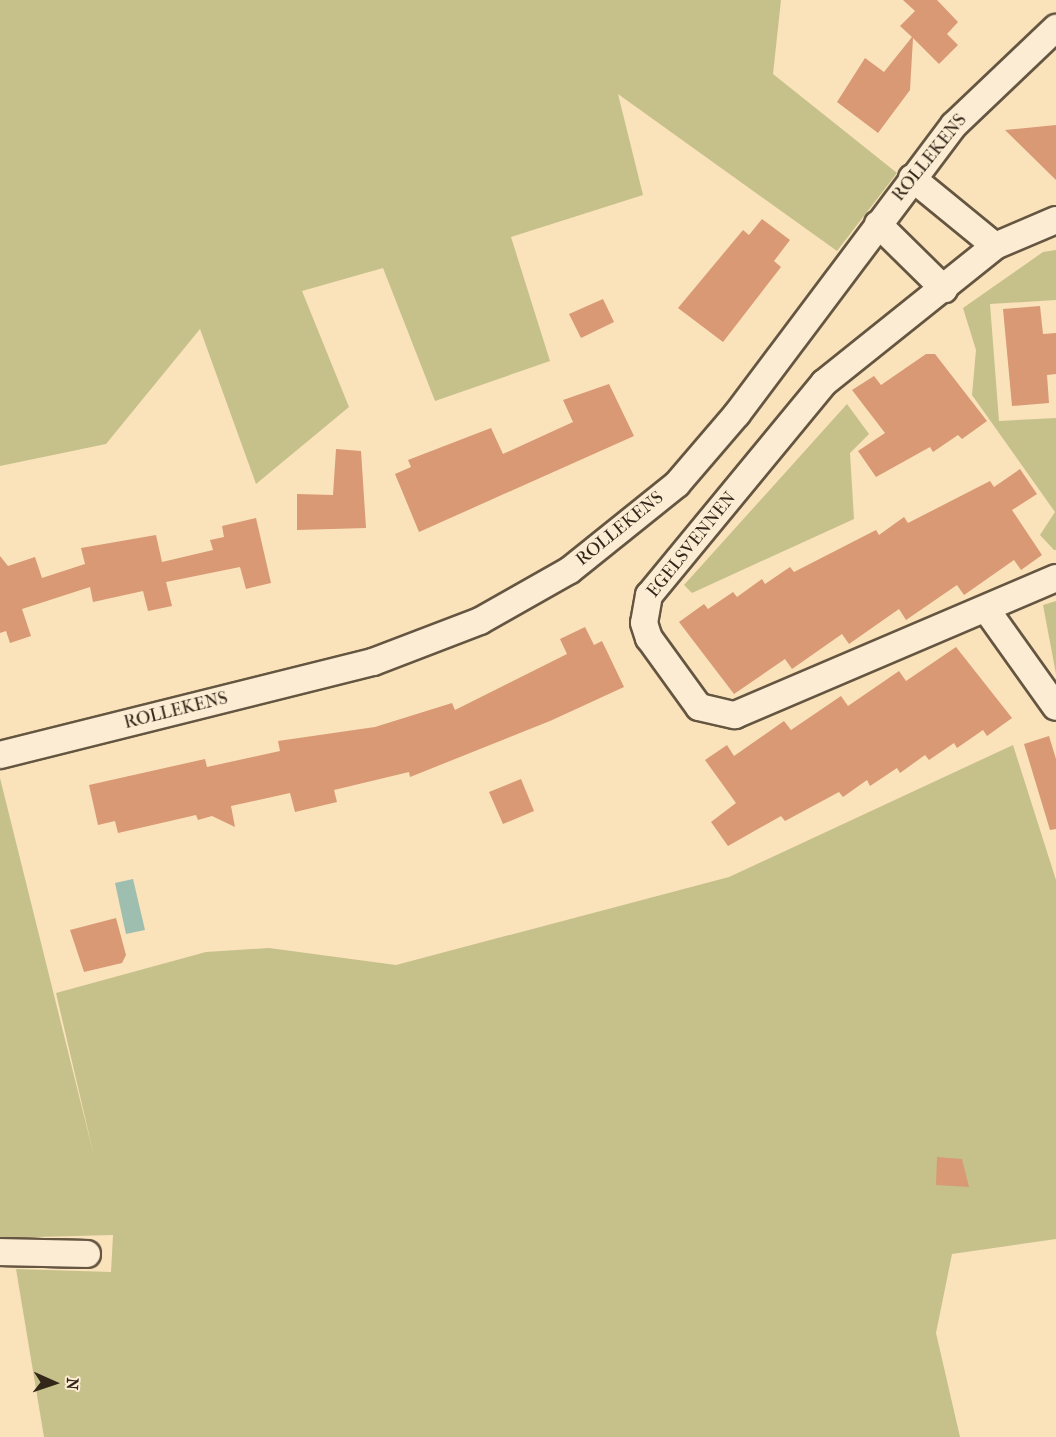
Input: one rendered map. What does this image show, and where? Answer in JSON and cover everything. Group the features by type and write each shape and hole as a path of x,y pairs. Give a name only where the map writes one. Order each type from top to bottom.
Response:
{"street":[{"name":"ROLLEKENS","path":"0,755 383,659 480,621 570,570 677,483 737,414 954,125 1056,28"},
{"path":"912,178 995,246"},
{"name":"EGELSVENNEN","path":"1056,220 995,246 824,383 649,595 644,623 649,638 699,706 722,716 735,715 1056,578"},
{"path":"878,224 944,289"},
{"path":"986,609 1056,707"},
{"path":"0,1252 87,1254"}],"shaded area":[{"path":"0,0 781,0 773,74 897,173 837,251 618,94 643,195 511,237 550,361 435,401 383,268 302,291 349,407 256,484 200,329 106,444 0,466"},
{"path":"1056,250 1056,300 990,304 999,421 1056,418 1056,550 1054,550 1040,535 1055,512 972,395 976,350 963,308 1043,252"},
{"path":"847,404 869,434 850,453 854,519 692,593 684,585"},
{"path":"1056,601 1056,674 1043,605"},
{"path":"1013,745 1056,880 1056,1239 952,1254 936,1333 960,1437 44,1437 16,1269 111,1272 113,1235 0,1238 0,778 94,1156 56,993 206,952 269,948 396,965 729,877"},
{"path":"133,879 145,930 126,934 115,883"}],"building":[{"path":"903,0 937,0 958,22 947,34 958,45 939,64 913,38 910,90 878,133 837,102 865,58 884,72 912,37 900,26 915,11"},
{"path":"1056,125 1056,180 1005,130"},
{"path":"762,219 790,240 774,261 781,267 723,342 678,308 743,230 749,235"},
{"path":"603,299 614,322 581,338 569,314"},
{"path":"1040,306 1043,334 1056,333 1056,374 1047,375 1049,403 1012,406 1003,309"},
{"path":"926,354 935,354 987,421 962,439 958,435 933,452 930,447 876,477 858,451 885,433 852,390 874,376 881,385"},
{"path":"609,384 634,436 419,532 395,474 411,467 408,460 491,428 503,454 573,422 563,400"},
{"path":"336,449 361,451 366,528 297,530 297,494 333,495"},
{"path":"1020,469 1037,494 1012,510 1042,555 1021,570 1014,560 964,595 957,585 906,620 899,609 849,644 842,634 792,669 785,659 734,694 679,622 704,604 708,609 733,592 737,597 762,579 765,584 790,567 794,572 876,530 879,535 904,517 908,523 990,481 994,487"},
{"path":"256,518 271,583 246,589 240,567 166,582 172,606 148,611 143,591 93,602 90,587 22,609 31,636 10,643 6,631 0,633 0,556 8,566 35,557 42,578 85,564 81,548 156,535 162,562 213,550 210,540 224,537 222,526"},
{"path":"585,627 594,645 602,641 624,687 550,721 410,777 409,772 334,790 337,802 295,812 290,793 231,806 235,827 212,816 198,820 196,815 118,833 115,821 98,825 89,785 205,759 207,767 280,751 278,741 375,727 452,703 455,710 567,654 560,639"},
{"path":"956,647 1012,718 987,736 983,730 957,748 954,743 929,760 925,755 900,773 897,768 870,786 867,780 843,797 839,792 785,821 781,816 728,846 711,822 736,803 705,760 727,745 734,756 784,721 791,730 841,696 848,706 899,671 906,681"},
{"path":"1049,736 1056,759 1056,829 1050,830 1024,744"},
{"path":"521,779 534,811 503,824 489,792"},
{"path":"116,918 126,955 122,963 84,972 70,930"},
{"path":"937,1157 962,1159 969,1187 936,1185"}]}
